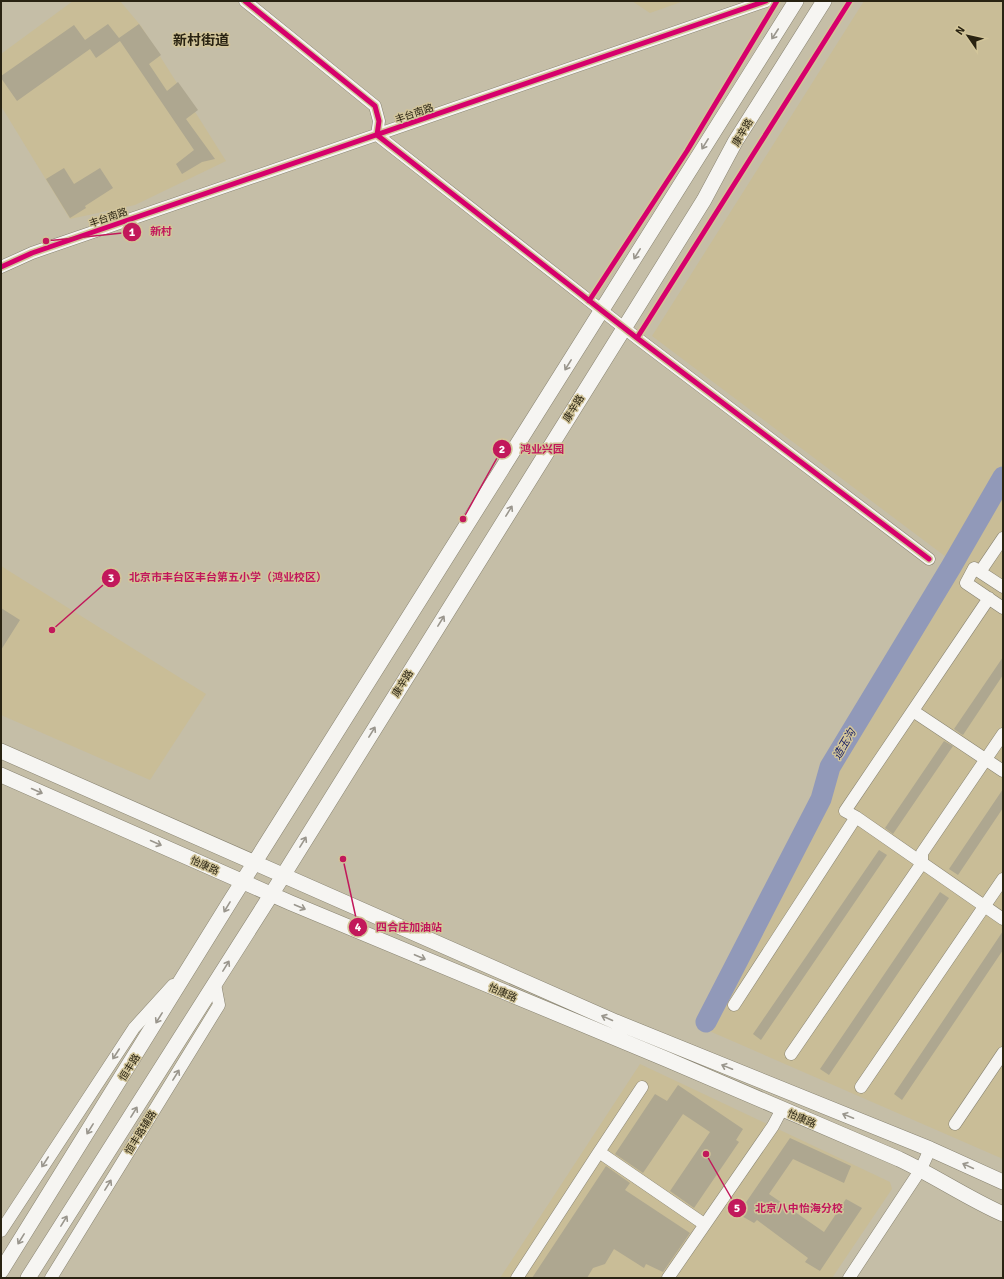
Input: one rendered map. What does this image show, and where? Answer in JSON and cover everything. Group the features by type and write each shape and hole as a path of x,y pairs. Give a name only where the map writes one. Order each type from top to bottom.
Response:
{"main road":[{"path":"255,863 796,1"},
{"name":"康辛路","path":"283,875 704,200 735,142 824,1"},
{"name":"怡康路","path":"1,752 616,1022 930,1149 1003,1182"},
{"name":"怡康路","path":"1,775 271,895 782,1109 921,1169 982,1204 1003,1214"},
{"name":"恒丰路","path":"1,1272 255,863"},
{"path":"28,1278 283,875"}],"street":[{"path":"246,1 375,106 378,121 377,135 624,327 929,559"},
{"name":"丰台南路","path":"1,267 39,250 766,1"},
{"path":"980,572 1003,538"},
{"path":"1003,587 974,568 966,583 1003,608"},
{"path":"989,598 846,811 1003,919"},
{"path":"913,711 1003,772"},
{"path":"791,1054 922,863 922,853 1003,734"},
{"path":"734,1005 856,817"},
{"path":"861,1087 1003,879"},
{"path":"1,1231 134,1028 196,960"},
{"name":"恒丰路辅路","path":"51,1278 219,1005 215,984"},
{"path":"955,1124 1003,1053"},
{"path":"517,1278 642,1087"},
{"path":"668,1278 773,1126 782,1109"},
{"path":"850,1278 921,1169 930,1149"},
{"path":"599,1152 704,1224"}],"shaded area":[{"path":"73,1 120,1 141,26 226,161 135,205 70,219 1,106 1,54"},
{"path":"632,1 684,1 650,13"},
{"path":"864,1 1003,1 1003,467 950,560 652,336"},
{"path":"1003,482 1003,1159 707,1030 829,802 834,773"},
{"path":"1,566 206,694 150,780 1,715"},
{"path":"640,1064 890,1182 892,1189 832,1278 500,1278"}],"building":[{"path":"108,24 119,38 139,24 161,55 149,64 167,91 178,82 198,110 186,119 215,159 202,162 182,174 176,164 194,150 120,41 96,58 90,49 17,101 1,78 1,76 74,25 85,40"},
{"path":"64,168 74,184 100,168 113,188 85,206 86,208 70,218 46,179"},
{"path":"1,608 20,620 1,650"},
{"path":"1003,657 1003,675 963,735 961,734 954,729"},
{"path":"944,741 953,746 893,834 885,828"},
{"path":"1003,789 1003,808 958,875 949,869"},
{"path":"879,850 887,855 761,1040 753,1034"},
{"path":"940,892 949,898 829,1075 820,1069"},
{"path":"1003,931 1003,950 902,1100 894,1094"},
{"path":"678,1085 743,1129 736,1140 739,1142 694,1208 670,1191 710,1132 683,1114 643,1173 615,1154 655,1094 667,1101"},
{"path":"790,1138 851,1166 844,1183 793,1159 769,1194 824,1232 846,1199 862,1208 820,1271 805,1262 808,1258 757,1220 754,1223 738,1214"},
{"path":"606,1166 630,1183 625,1190 690,1233 663,1272 646,1264 644,1268 614,1249 605,1264 593,1268 587,1278 532,1278"}],"waterway":[{"name":"造玉沟","path":"706,1022 821,799 830,767 951,567 1003,477"}],"cycle path":[{"path":"245,1 375,106 379,121 377,135 637,338 929,559"},
{"path":"1,267 32,253 766,1"},
{"path":"589,301 687,151 777,1"},
{"path":"637,338 850,1"}],"place":[{"name":"新村","path":"46,241"},
{"name":"鸿业兴园","path":"463,519"},
{"name":"北京市丰台区丰台第五小学（鸿业校区）","path":"52,630"},
{"name":"四合庄加油站","path":"343,859"},
{"name":"北京八中怡海分校","path":"706,1154"}],"district":[{"name":"新村街道","path":"201,40"}]}
